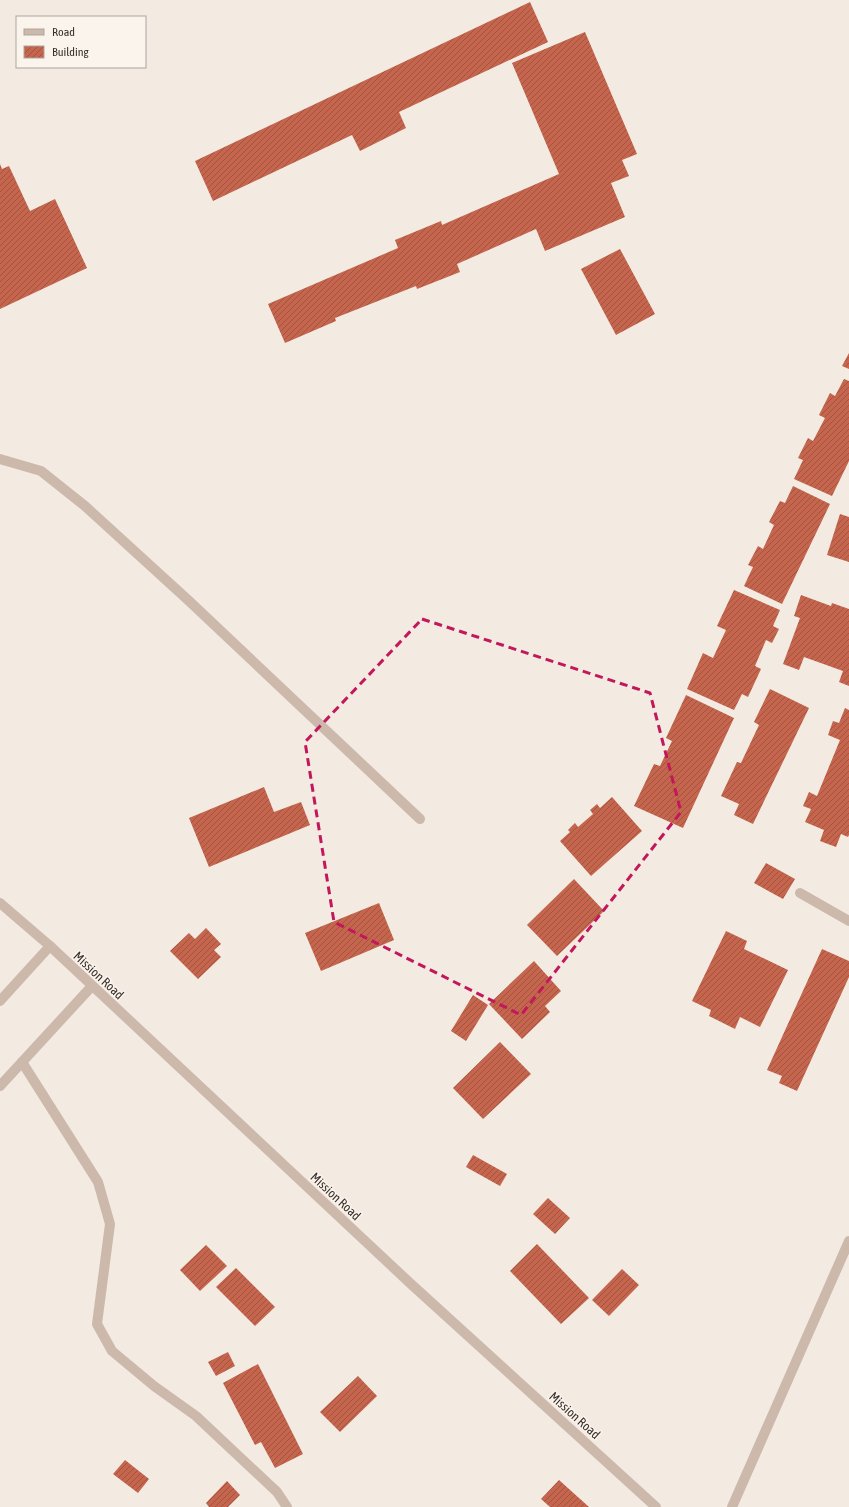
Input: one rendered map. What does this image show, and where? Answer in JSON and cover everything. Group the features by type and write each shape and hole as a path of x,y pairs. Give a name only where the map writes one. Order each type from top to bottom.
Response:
{"street":[{"path":"0,459 41,471 85,506 188,600 420,819"},
{"path":"800,893 849,921"},
{"name":"Mission Road","path":"0,903 50,946 411,1284 656,1507"},
{"path":"0,1001 50,946"},
{"path":"0,1086 92,986"},
{"path":"22,1062 98,1182 110,1224 97,1324 112,1351 154,1386 196,1416 278,1492 287,1507"},
{"path":"732,1507 849,1240"}],"highlighted area":[{"path":"422,619 650,693 681,812 521,1015 334,922 305,742"}],"building":[{"path":"530,2 548,42 399,112 406,128 360,151 352,135 213,201 195,161"},
{"path":"585,32 637,154 622,160 629,176 611,183 625,217 545,251 536,229 457,264 460,272 417,289 416,286 335,318 336,321 285,343 268,304 398,248 395,240 441,221 442,225 559,174 512,63"},
{"path":"0,164 2,169 9,166 30,211 55,199 87,268 0,309"},
{"path":"620,249 655,314 616,335 581,269"},
{"path":"849,353 849,369 842,366"},
{"path":"844,379 849,381 849,461 832,496 794,479 803,460 798,458 808,438 813,441 825,418 819,415 830,393 835,396"},
{"path":"793,486 830,504 782,604 744,586 753,567 748,565 758,546 763,549 774,525 769,522 780,501 785,503"},
{"path":"840,514 849,517 849,562 827,555"},
{"path":"734,590 780,610 773,626 779,629 772,643 766,640 755,666 761,669 748,697 742,694 734,710 687,689 703,653 713,658 726,630 717,626"},
{"path":"801,595 831,606 832,603 849,609 849,686 839,682 843,671 804,657 799,670 783,664 800,618 794,616"},
{"path":"770,689 809,708 753,824 734,815 739,804 721,796 737,762 741,763 759,725 754,722"},
{"path":"686,695 734,718 683,828 634,806 654,764 660,766 672,741 666,738"},
{"path":"845,708 849,710 849,835 848,837 841,834 836,847 820,841 824,830 805,822 811,809 803,806 809,792 817,796 840,740 828,735 833,721 839,723"},
{"path":"264,787 274,812 301,802 310,825 209,867 189,818"},
{"path":"612,797 642,831 591,876 560,841 570,832 568,830 575,823 578,827 593,814 590,810 597,804 600,808"},
{"path":"766,863 795,879 783,899 754,883"},
{"path":"574,879 604,911 557,956 527,925"},
{"path":"379,903 394,940 321,971 305,933"},
{"path":"206,928 221,944 214,950 221,957 198,979 170,951 189,933 195,939"},
{"path":"726,931 747,941 744,949 788,970 760,1027 740,1017 735,1029 709,1016 711,1010 692,1001"},
{"path":"822,949 849,961 849,977 797,1091 779,1083 782,1076 767,1070"},
{"path":"534,961 561,991 545,1006 550,1012 522,1039 489,1004"},
{"path":"473,995 488,1005 466,1041 451,1031"},
{"path":"500,1042 531,1074 483,1119 453,1088"},
{"path":"473,1155 507,1174 500,1186 466,1167"},
{"path":"548,1198 570,1218 555,1234 533,1214"},
{"path":"537,1244 589,1298 561,1324 510,1271"},
{"path":"206,1245 227,1266 200,1291 180,1270"},
{"path":"236,1268 275,1307 255,1326 216,1287"},
{"path":"622,1269 639,1285 609,1316 592,1300"},
{"path":"228,1352 235,1366 216,1376 208,1362"},
{"path":"258,1364 303,1454 275,1468 261,1442 255,1445 223,1383"},
{"path":"358,1376 377,1396 340,1432 320,1412"},
{"path":"125,1460 149,1479 138,1493 113,1474"},
{"path":"559,1480 589,1507 550,1507 541,1499"},
{"path":"227,1481 240,1495 228,1507 209,1507 206,1503"}]}
